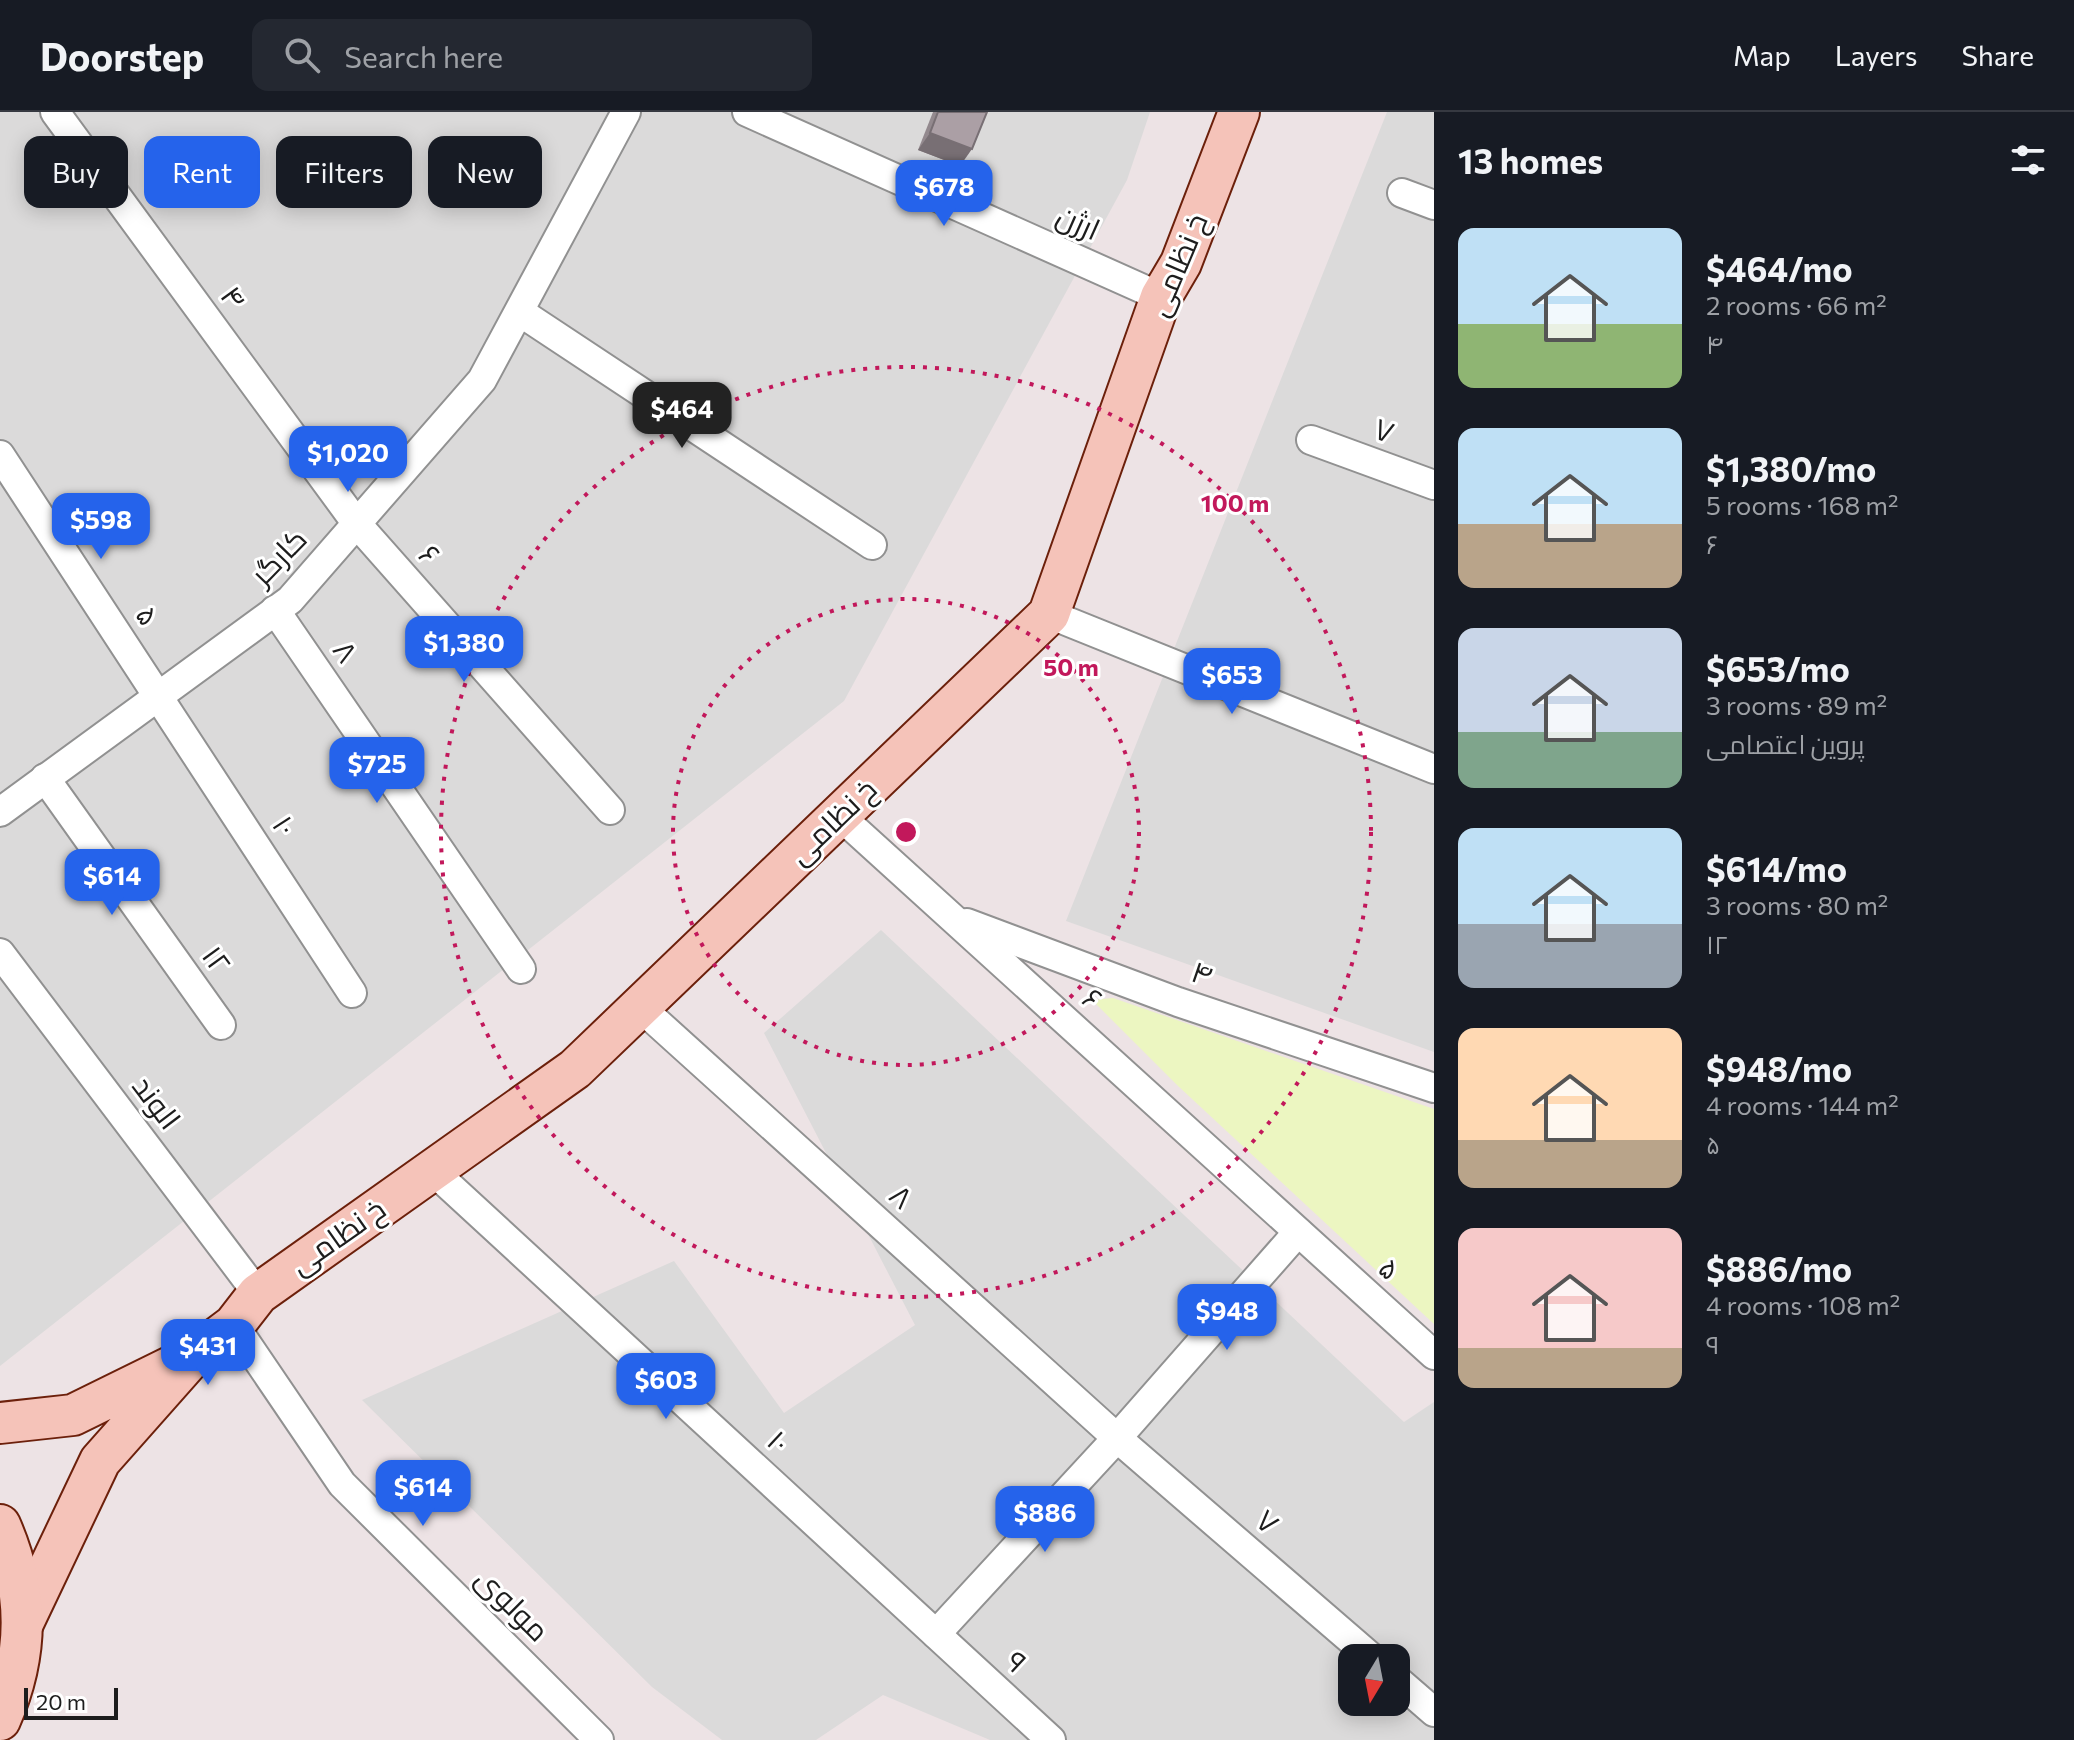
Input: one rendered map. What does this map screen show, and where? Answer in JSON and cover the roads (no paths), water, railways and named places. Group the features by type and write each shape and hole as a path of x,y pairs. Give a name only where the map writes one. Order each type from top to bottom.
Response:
{"street":[{"name":"۴","path":"55,112 357,524"},
{"name":"کارگر","path":"0,812 290,600 482,380 626,112"},
{"name":"ارژن","path":"747,112 1161,297"},
{"name":"خ نظامی","path":"193,1356 234,1325 258,1294 575,1069 1049,614 1161,297 1181,263 1239,112"},
{"path":"1402,193 1434,205"},
{"path":"520,312 872,545"},
{"name":"۷","path":"1311,440 1434,485"},
{"name":"۵","path":"0,455 159,695"},
{"name":"۶","path":"357,524 610,810"},
{"name":"۸","path":"275,610 521,969"},
{"path":"1049,614 1434,769"},
{"name":"۱۰","path":"159,695 352,993"},
{"name":"۱۲","path":"45,778 221,1025"},
{"name":"۶","path":"840,816 1298,1232"},
{"name":"۴","path":"952,917 1178,1002 1434,1088"},
{"name":"الوند","path":"0,953 258,1294"},
{"name":"۸","path":"640,1007 1117,1438"},
{"name":"۱۰","path":"432,1170 936,1634"},
{"path":"936,1634 1117,1438 1298,1232"},
{"name":"۵","path":"1298,1232 1434,1355"},
{"name":"مولوی","path":"234,1325 342,1484 599,1740"},
{"path":"0,1423 73,1415 193,1356"},
{"path":"23,1623 100,1461 193,1356"},
{"name":"۷","path":"1117,1438 1356,1644"},
{"path":"0,1525 16,1569 23,1623 21,1652 6,1707 8,1740"},
{"name":"۹","path":"936,1634 1051,1740"},
{"path":"1410,1691 1434,1712"}]}
